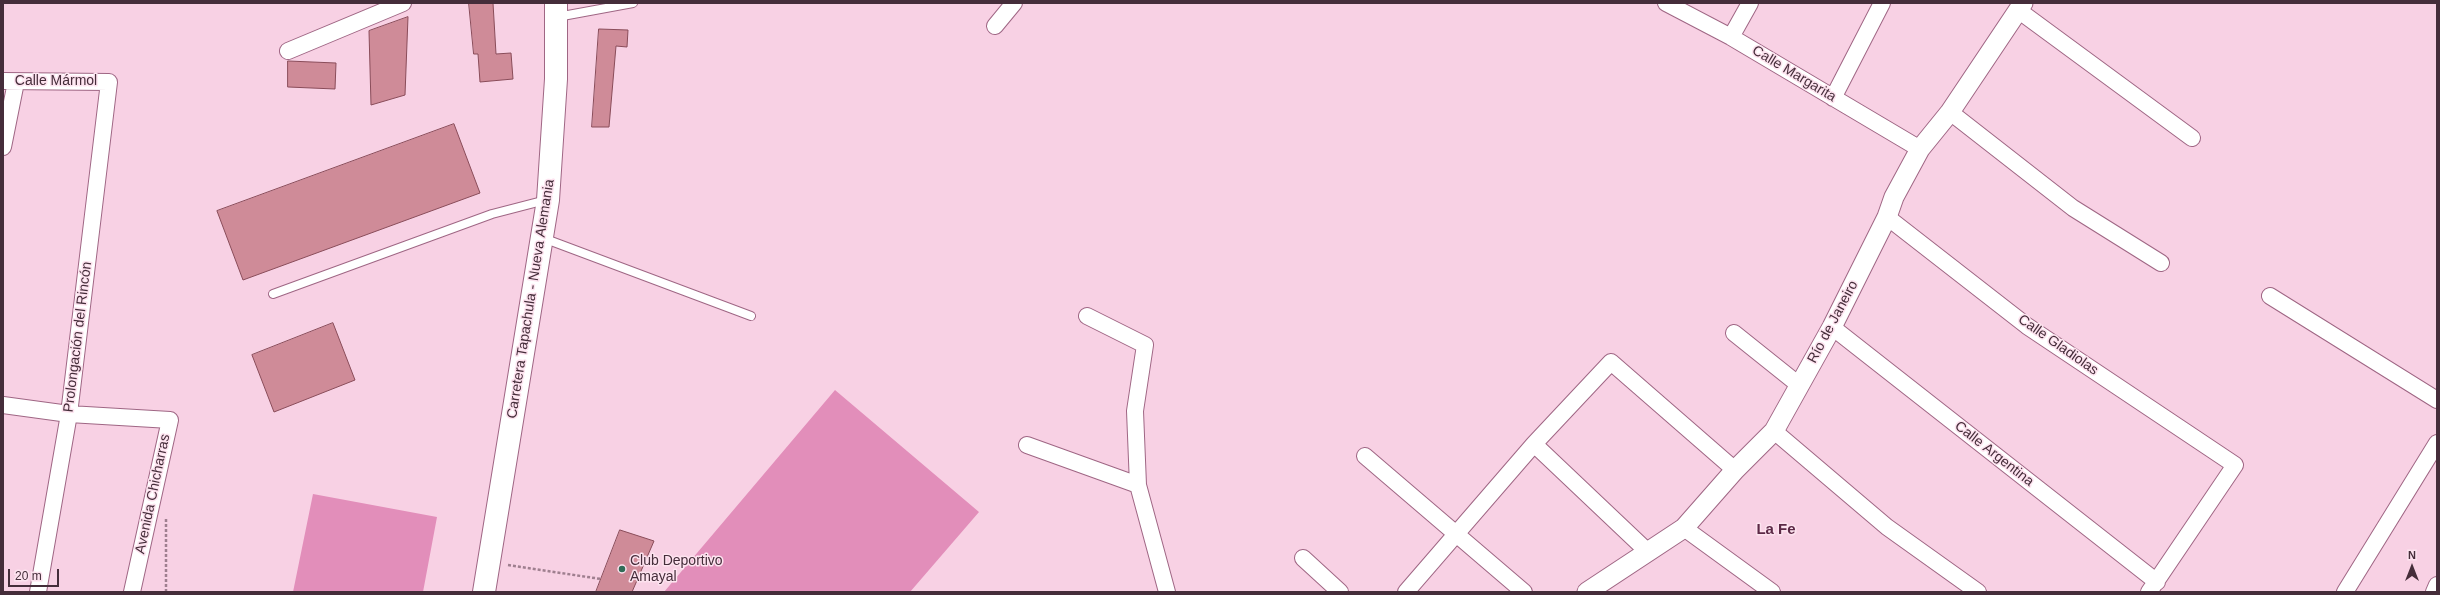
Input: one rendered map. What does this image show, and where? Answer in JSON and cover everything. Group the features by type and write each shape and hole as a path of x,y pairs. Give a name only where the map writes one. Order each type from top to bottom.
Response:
{"main road":[{"name":"Carretera Tapachula - Nueva Alemania","path":"484,592 548,200 556,79 556,10"}],"street":[{"path":"288,51 404,3"},
{"path":"995,26 1014,3"},
{"name":"Calle Margarita","path":"1666,3 1732,37 1920,149"},
{"path":"1732,37 1750,3"},
{"path":"1833,98 1882,3"},
{"path":"2020,7 2192,138"},
{"name":"Río de Janeiro","path":"1587,592 1684,528 1735,470 1774,431 1832,327 1887,216 1894,197 1920,149 1950,112 2020,7"},
{"path":"3,147 9,81"},
{"name":"Calle Mármol","path":"9,81 109,82"},
{"name":"Prolongación del Rincón","path":"38,592 69,414 109,82"},
{"path":"1950,112 2073,208 2161,263"},
{"name":"Calle Gladiolas","path":"1887,216 2027,326 2235,465 2153,587"},
{"path":"2270,296 2437,400"},
{"path":"1087,316 1144,345 1135,411 1138,485 1167,592"},
{"name":"Calle Argentina","path":"1832,327 2153,587"},
{"path":"1734,333 1799,385"},
{"path":"1406,592 1457,535 1534,444 1611,362 1735,470"},
{"path":"3,404 69,414"},
{"name":"Avenida Chicharras","path":"69,414 170,420 132,592"},
{"path":"1774,431 1887,527 1978,592"},
{"path":"2345,592 2437,443"},
{"path":"1534,444 1648,552"},
{"path":"1027,445 1138,485"},
{"path":"1365,456 1524,592"},
{"path":"1684,528 1772,592"},
{"path":"1303,558 1340,592"},
{"path":"2434,592 2437,585"}],"lane":[{"path":"556,10 633,3"},
{"path":"273,294 492,214 548,200"},
{"path":"543,238 751,316"}],"path":[{"path":"166,516 166,592"},
{"path":"490,562 601,579"}],"shaded area":[{"path":"835,390 979,512 910,592 664,592"},
{"path":"313,494 437,517 423,592 293,592"}],"building":[{"path":"469,3 493,3 496,54 511,53 513,79 480,82 478,54 474,54"},
{"path":"408,17 405,95 371,105 369,31"},
{"path":"599,29 628,30 627,47 616,46 609,127 592,127"},
{"path":"288,61 336,63 335,89 288,87"},
{"path":"454,124 480,193 243,280 217,211"},
{"path":"333,323 355,380 274,412 252,355"},
{"path":"620,530 654,541 632,592 596,592"}],"place":[{"name":"Club Deportivo Amayal","path":"622,569"}],"district":[{"name":"La Fe","path":"1776,530"}]}
